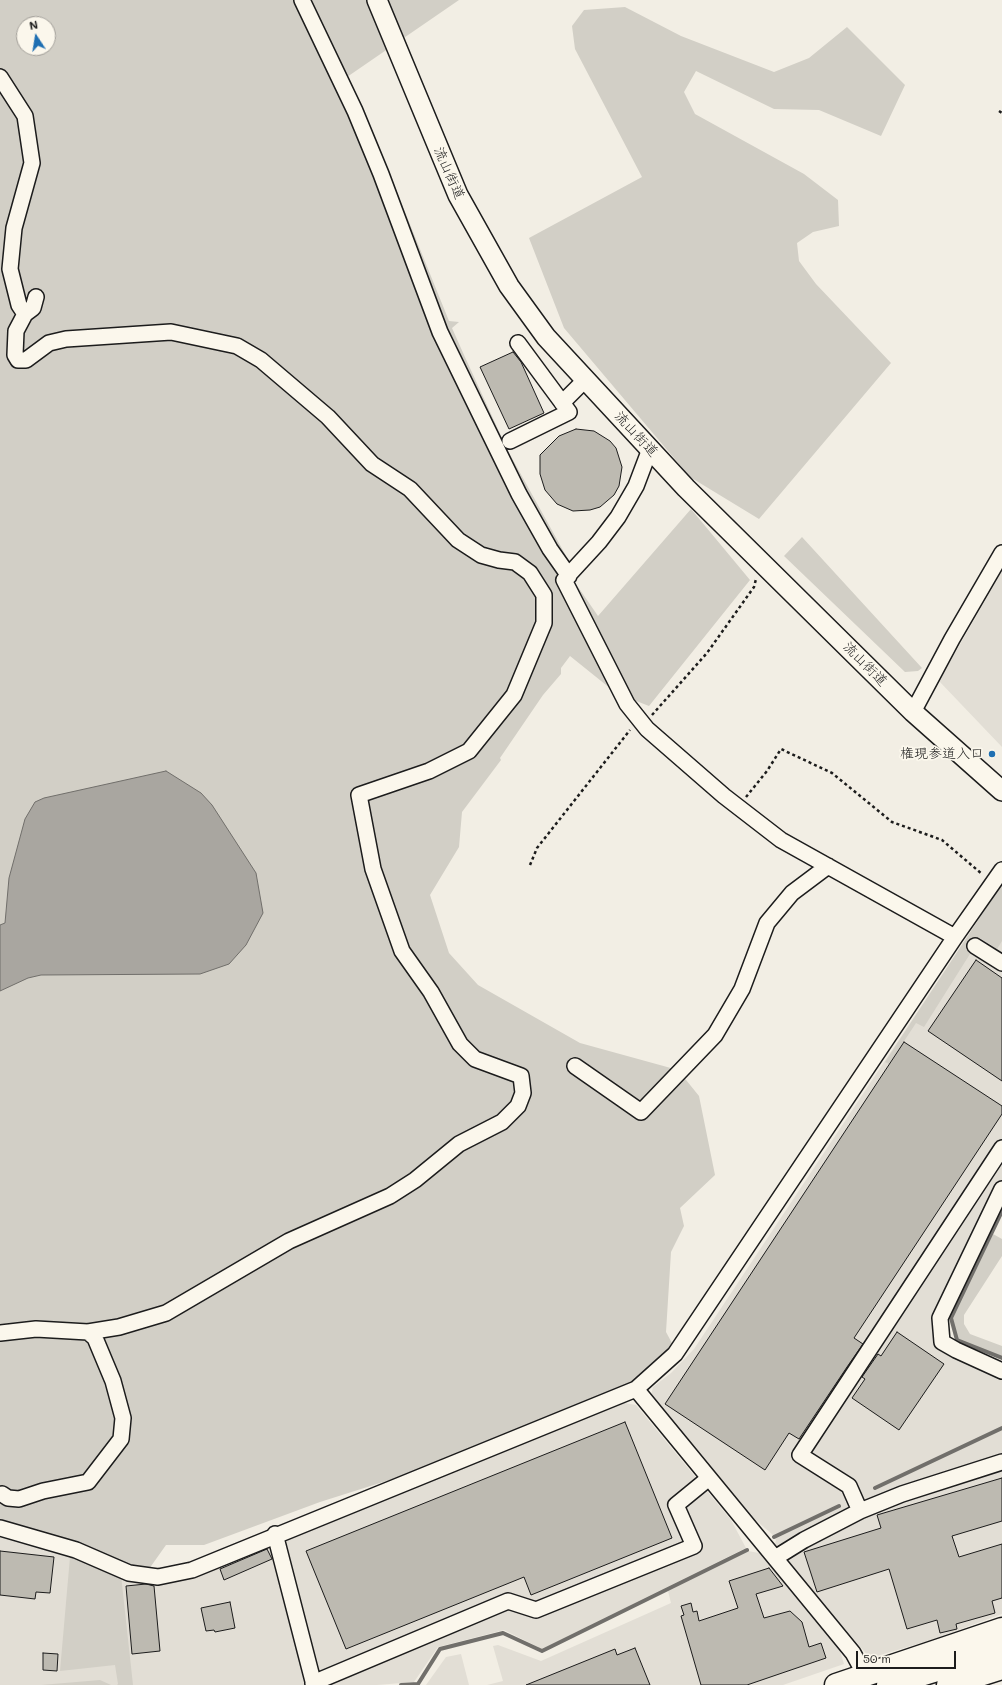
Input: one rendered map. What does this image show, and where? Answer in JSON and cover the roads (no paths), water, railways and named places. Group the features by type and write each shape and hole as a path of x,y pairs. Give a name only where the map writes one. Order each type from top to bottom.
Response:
{"highway":[{"path":"836,1685 1002,1629"},
{"path":"888,1685 1002,1650"},
{"path":"948,1685 1002,1668"}],"main road":[{"name":"流山街道","path":"376,0 458,195 509,286 542,330 686,488 913,712 1002,791"}],"street":[{"path":"302,0 355,111 373,153 440,332 519,494 550,549 569,576"},
{"path":"0,77 25,116 32,163 14,228 10,269 19,305 25,314"},
{"path":"0,1333 36,1329 88,1332 119,1328 166,1313 289,1242 390,1196 415,1180 459,1144 502,1122 518,1106 523,1092 521,1076 475,1059 460,1044 431,992 402,951 373,869 359,795 429,771 468,751 514,695 544,623 544,595 530,573 515,562 499,560 481,555 458,540 410,488 372,464 328,417 261,360 237,346 171,332 66,339 49,344 26,360 18,360 16,356 16,331 25,314 33,308 36,297"},
{"path":"510,441 569,412 518,343"},
{"path":"562,403 586,379"},
{"path":"650,449 636,486 618,517 564,580 628,704 641,722 739,807 781,840 955,938"},
{"path":"913,712 952,639 1002,553"},
{"path":"576,1066 641,1112 716,1035 742,989 768,924 792,893 828,866"},
{"path":"0,1528 76,1550 129,1573 158,1577 192,1570 275,1534 636,1389 675,1354 1002,870"},
{"path":"975,946 1002,963"},
{"path":"860,1511 849,1486 800,1455 1002,1148"},
{"path":"1002,1189 940,1318 942,1342 1002,1371"},
{"path":"2,1494 8,1498 20,1499 43,1491 88,1482 120,1439 123,1418 113,1381 95,1338 88,1332"},
{"path":"636,1389 853,1653 866,1675"},
{"path":"775,1558 804,1540 860,1511 902,1494 1002,1462"},
{"path":"275,1534 314,1684 508,1601 536,1610 694,1546 676,1505 709,1478"}],"waterway":[{"path":"1002,1211 951,1318 957,1340 1002,1358"},
{"path":"875,1488 1002,1428"},
{"path":"774,1537 839,1506"},
{"path":"401,1685 418,1684 440,1649 503,1633 542,1651 747,1550"}],"place":[{"name":"権現参道入口","path":"992,754"}]}
